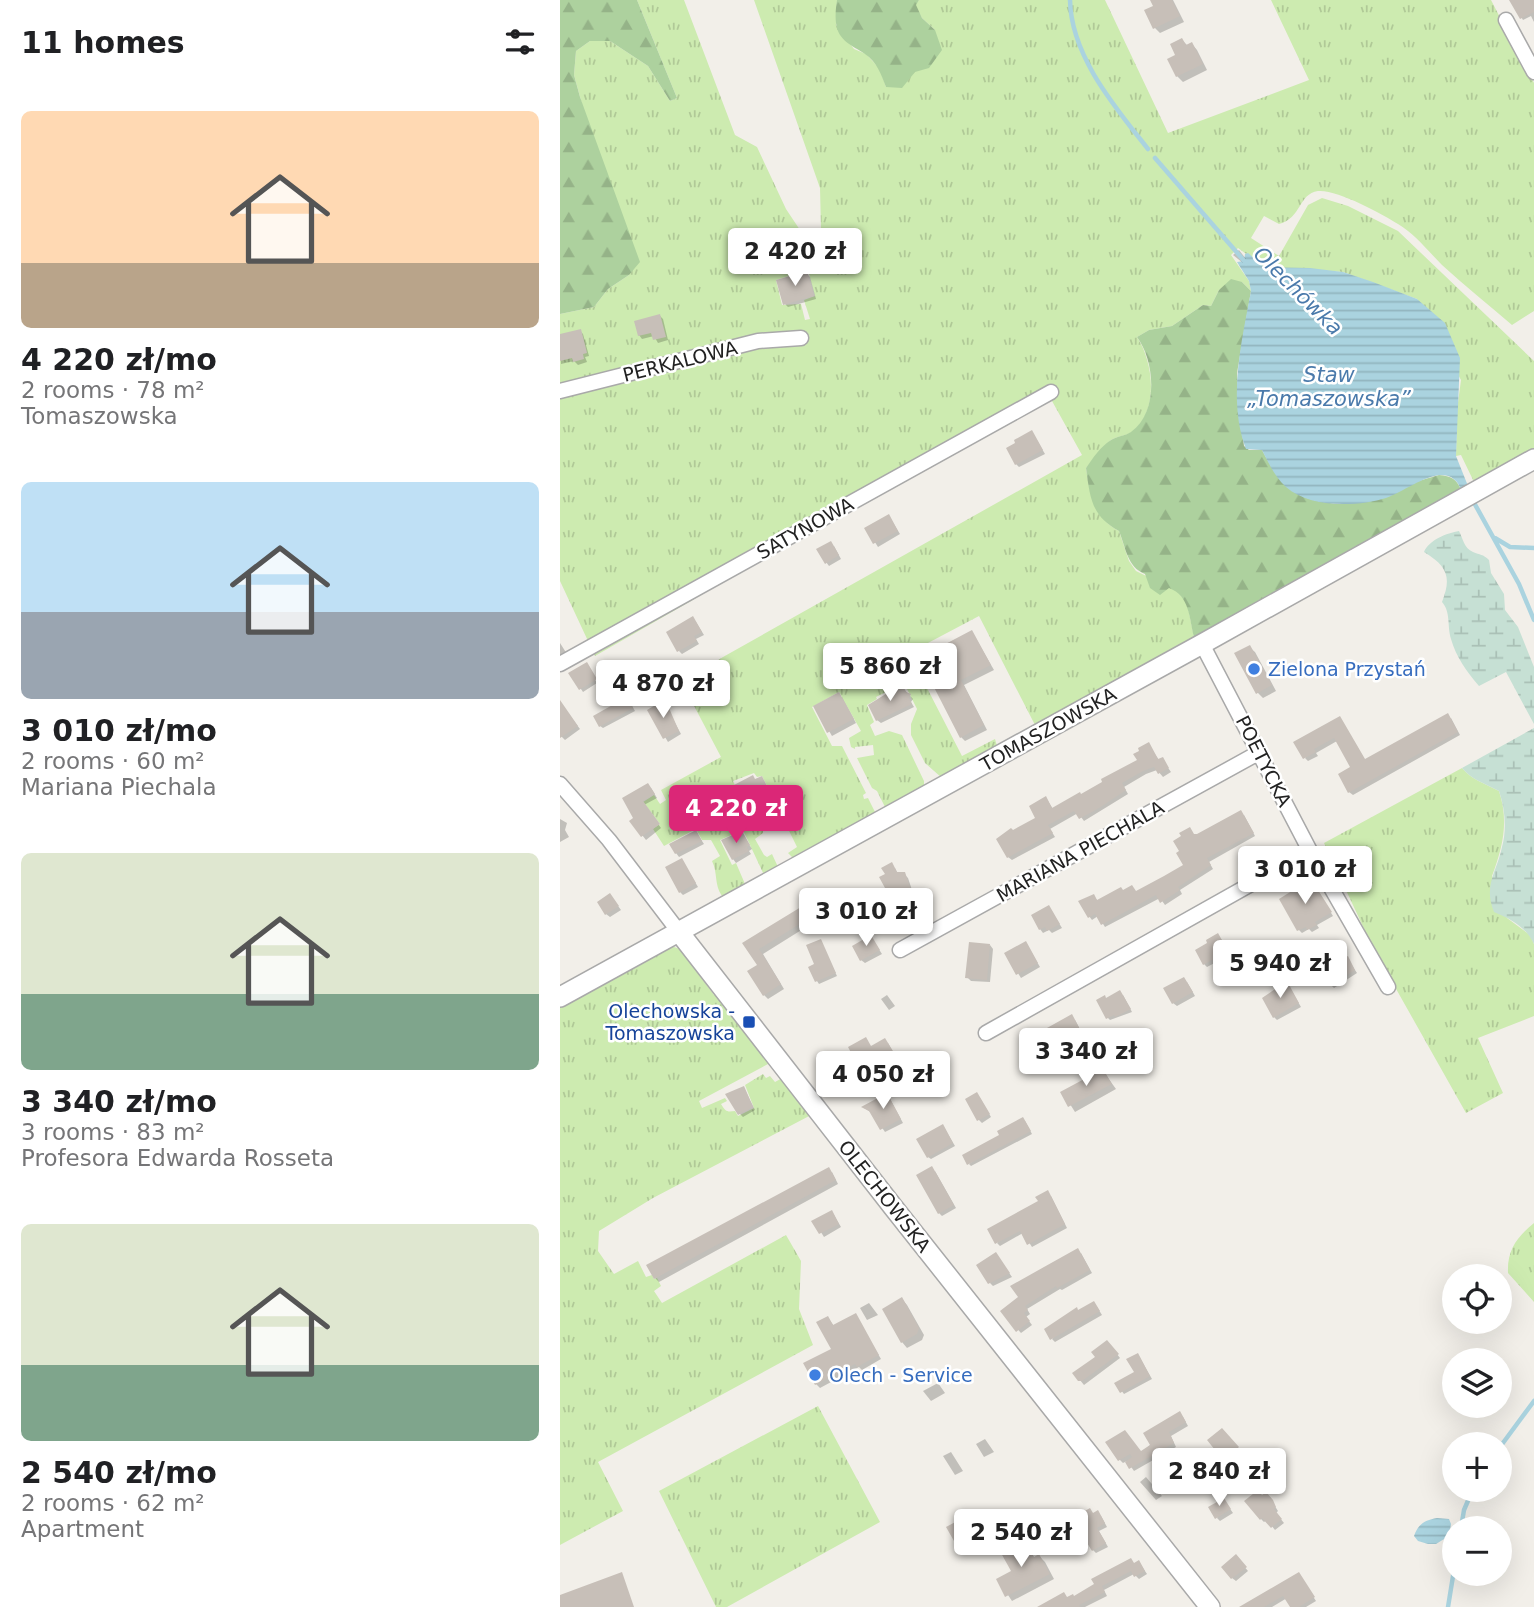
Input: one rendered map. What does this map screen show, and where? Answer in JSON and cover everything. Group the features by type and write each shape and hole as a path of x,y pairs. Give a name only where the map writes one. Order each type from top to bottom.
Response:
{"street":[{"path":"1506,20 1534,72"},
{"name":"PERKALOWA","path":"560,391 758,341 801,338"},
{"name":"SATYNOWA","path":"560,664 1051,393"},
{"name":"TOMASZOWSKA","path":"560,997 1534,459"},
{"name":"POETYCKA","path":"1202,644 1310,851 1388,987"},
{"name":"MARIANA PIECHALA","path":"900,950 1260,752"},
{"name":"OLECHOWSKA","path":"560,784 609,841 893,1207 1210,1607"},
{"path":"986,1033 1310,851"}],"green space":[{"path":"560,0 637,0 677,98 670,101 648,66 610,41 590,41 576,51 574,75 580,97 640,262 629,275 608,289 594,307 560,314"},
{"path":"637,0 684,0 735,135 757,147 786,209 800,230 821,229 820,188 754,0 837,0 836,25 854,49 866,54 880,69 886,87 935,30 922,18 915,5 919,0 1105,0 1168,133 1309,80 1271,0 1491,0 1534,83 1534,311 1512,325 1442,265 1404,228 1371,209 1326,191 1312,193 1292,217 1279,224 1264,216 1251,238 1279,256 1308,205 1322,198 1348,206 1398,231 1534,361 1534,448 1474,482 1461,455 1456,456 1461,380 1417,299 1343,272 1264,267 1238,248 1231,255 1249,281 1251,291 1242,282 1219,290 1211,306 1203,305 1172,326 1149,330 1137,337 1143,347 1150,372 1147,412 1132,432 1111,440 1086,468 1095,504 1104,519 1119,531 1129,561 1136,571 1177,591 1187,603 1194,637 1035,725 979,616 909,653 962,756 995,739 997,746 942,778 925,763 911,735 911,724 917,709 904,683 876,697 877,699 867,705 874,722 870,725 875,736 889,731 902,735 924,781 924,787 886,809 857,758 874,755 873,745 855,749 851,747 849,738 861,731 839,692 812,707 832,746 842,746 866,793 863,795 864,799 868,798 876,814 793,858 788,853 797,847 762,776 757,777 754,773 733,781 749,815 763,825 763,833 755,839 764,855 767,857 772,854 778,867 764,875 743,830 720,840 732,865 736,863 745,884 722,896 712,861 720,856 711,840 702,840 696,829 664,846 653,829 660,824 643,802 654,795 660,804 666,800 661,790 721,757 682,683 723,657 1082,455 1047,392 907,470 595,656 560,581 560,314 594,307 608,289 629,275 574,75 576,51 590,41 610,41 648,66 670,101 677,98","holes":["808,270 815,296 804,300 810,319 805,320 801,304 782,305 776,280"]},
{"path":"837,0 919,0 916,5 922,18 935,30 942,50 929,68 915,72 902,88 886,87 873,61 846,42 837,29"},
{"path":"1231,279 1242,282 1251,291 1237,373 1244,446 1249,450 1262,450 1284,483 1301,496 1340,504 1439,475 1453,479 1461,490 1194,637 1188,608 1181,596 1169,588 1160,595 1150,588 1145,574 1131,562 1119,531 1097,512 1091,497 1086,468 1103,446 1131,432 1146,412 1150,399 1150,372 1148,359 1137,337 1149,330 1172,326 1203,305 1211,306 1219,290"},
{"path":"1459,531 1468,548 1489,560 1491,573 1504,594 1505,610 1518,627 1534,667 1534,724 1506,672 1479,686 1462,664 1453,646 1447,610 1442,602 1447,579 1438,562 1424,552 1444,535"},
{"path":"1534,728 1534,944 1517,924 1494,912 1491,902 1490,886 1500,856 1505,826 1499,791 1474,778 1462,768"},
{"path":"1462,768 1474,778 1499,791 1504,823 1499,855 1492,876 1507,918 1530,935 1534,944 1534,1016 1478,1038 1503,1093 1466,1113 1373,948 1324,843"},
{"path":"671,946 683,950 703,974 700,976 714,995 717,994 769,1059 768,1064 699,1101 702,1108 725,1098 727,1101 721,1104 723,1107 727,1111 735,1111 738,1116 754,1108 745,1085 763,1074 766,1078 770,1076 775,1082 784,1077 813,1114 653,1198 599,1231 598,1251 614,1274 638,1261 646,1277 652,1275 654,1279 657,1278 661,1286 654,1291 662,1303 786,1235 801,1261 799,1309 813,1345 598,1462 623,1511 560,1545 560,1005 620,972 622,975 656,956 655,953"},
{"path":"1534,1223 1534,1302 1512,1277 1512,1264 1509,1264 1514,1245"},
{"path":"818,1406 880,1522 727,1607 716,1607 659,1491"}],"water":[{"name":"Staw „Tomaszowska”","path":"1248,253 1264,267 1343,272 1373,282 1417,299 1445,323 1460,358 1456,456 1468,486 1461,490 1454,479 1441,475 1427,478 1375,501 1348,504 1320,502 1307,499 1286,487 1275,475 1262,450 1246,449 1240,430 1237,390 1240,350 1251,291 1249,281 1237,262 1244,261 1245,254"},
{"path":"1442,1518 1442,1540 1436,1544 1418,1541 1414,1536 1426,1521"}],"building":[{"path":"1150,0 1172,0 1180,16 1153,29 1144,10 1153,6"},
{"path":"1509,0 1534,0 1534,12 1520,19"},
{"path":"1182,38 1186,45 1192,42 1203,64 1176,77 1167,59 1175,55 1170,44"},
{"path":"807,271 814,296 783,305 776,280"},
{"path":"660,314 666,337 653,340 651,333 638,336 634,321"},
{"path":"581,329 587,353 583,354 584,359 560,361 560,334"},
{"path":"1032,430 1043,450 1015,465 1006,448"},
{"path":"889,514 898,531 873,544 864,528"},
{"path":"831,541 839,555 825,564 816,549"},
{"path":"693,616 702,632 694,636 697,641 677,652 666,632"},
{"path":"972,630 991,665 961,680 984,725 960,738 919,658"},
{"path":"1250,645 1272,685 1256,694 1234,653"},
{"path":"587,662 597,679 579,690 568,673"},
{"path":"902,684 906,692 911,694 909,698 912,704 876,721 868,705"},
{"path":"624,691 633,708 599,727 593,716 616,703 613,697"},
{"path":"839,692 854,719 827,733 813,706"},
{"path":"560,700 578,726 560,738"},
{"path":"662,701 667,709 669,708 679,731 663,739 647,710"},
{"path":"1448,713 1458,732 1348,793 1338,774 1350,767 1334,738 1314,749 1316,752 1303,759 1293,742 1340,716 1365,759"},
{"path":"1149,742 1158,759 1163,757 1169,768 1158,774 1154,767 1143,771 1122,783 1126,790 1099,808 1079,819 1074,811 1048,825 1053,833 1007,858 996,839 1011,828 1013,830 1035,818 1029,806 1046,796 1052,808 1080,792 1081,794 1102,782 1101,779 1137,760 1133,754"},
{"path":"753,775 755,779 762,776 773,799 748,812 734,785"},
{"path":"648,783 655,794 643,801 660,824 641,837 629,821 633,818 622,798"},
{"path":"1241,810 1254,833 1207,858 1211,865 1178,887 1180,890 1160,903 1156,895 1101,925 1095,914 1088,918 1078,901 1094,894 1097,900 1121,887 1123,890 1132,885 1136,891 1164,876 1183,865 1173,841 1181,836 1179,833 1190,827 1194,834 1197,834"},
{"path":"696,830 702,841 675,854 669,844"},
{"path":"742,831 750,845 747,847 749,851 732,860 721,840"},
{"path":"682,858 696,883 679,893 665,867"},
{"path":"892,862 897,872 905,872 911,890 891,899 879,877 885,874 881,868"},
{"path":"1311,879 1332,912 1315,922 1317,925 1297,931 1279,899"},
{"path":"610,893 619,906 605,915 597,902"},
{"path":"1049,905 1060,924 1047,931 1045,927 1039,930 1031,915"},
{"path":"801,907 808,919 759,949 781,984 763,996 747,971 757,965 742,943"},
{"path":"1218,933 1228,951 1203,965 1195,950"},
{"path":"871,935 880,950 860,961 852,946"},
{"path":"821,939 836,973 815,982 808,967 814,964 806,945"},
{"path":"1026,941 1038,963 1016,975 1004,953"},
{"path":"969,942 990,944 987,980 965,978"},
{"path":"1348,956 1355,970 1329,986 1320,969"},
{"path":"1184,977 1193,992 1172,1004 1163,988"},
{"path":"1287,981 1299,1003 1273,1018 1262,998"},
{"path":"1120,990 1131,1009 1106,1019 1096,1000"},
{"path":"1072,1014 1083,1035 1059,1049 1047,1028"},
{"path":"866,1037 871,1046 885,1038 896,1056 877,1067 871,1057 857,1064 848,1047"},
{"path":"1103,1069 1112,1084 1068,1107 1060,1092"},
{"path":"744,1086 753,1107 738,1115 725,1094"},
{"path":"977,1092 990,1114 977,1121 965,1099"},
{"path":"887,1093 901,1119 880,1130 869,1111 861,1107"},
{"path":"1023,1117 1031,1131 967,1165 962,1155 999,1135 997,1131"},
{"path":"943,1124 953,1143 927,1158 916,1139"},
{"path":"932,1166 954,1205 938,1214 916,1175"},
{"path":"829,1167 836,1180 654,1279 646,1265"},
{"path":"1048,1190 1065,1224 1027,1245 1020,1231 995,1244 987,1229 1038,1201 1035,1197"},
{"path":"832,1210 839,1224 819,1234 811,1221"},
{"path":"1078,1248 1090,1270 1057,1288 1056,1286 1025,1306 1028,1310 1024,1313 1030,1321 1016,1332 1000,1311 1018,1297 1010,1286"},
{"path":"996,1252 1010,1273 988,1284 976,1265"},
{"path":"902,1297 919,1328 917,1334 901,1343 882,1309"},
{"path":"1094,1301 1100,1311 1050,1340 1044,1329 1077,1307 1078,1310"},
{"path":"856,1313 879,1355 815,1385 803,1363 831,1349 816,1322 828,1316 833,1325"},
{"path":"1107,1340 1119,1354 1082,1381 1078,1381 1072,1373 1095,1357 1091,1352"},
{"path":"1138,1353 1150,1376 1120,1393 1114,1383 1134,1372 1126,1359"},
{"path":"1180,1411 1186,1422 1169,1432 1174,1443 1129,1469 1125,1462 1132,1457 1130,1454 1118,1461 1105,1442 1125,1430 1141,1451 1150,1445 1143,1433"},
{"path":"1222,1428 1239,1447 1223,1460 1207,1440"},
{"path":"1258,1490 1262,1495 1266,1492 1273,1500 1276,1507 1274,1509 1282,1519 1271,1528 1262,1518 1260,1520 1244,1501"},
{"path":"1224,1498 1231,1509 1215,1519 1208,1507"},
{"path":"1090,1508 1093,1513 1098,1510 1105,1523 1097,1528 1106,1543 1092,1551 1075,1523 1080,1520 1078,1515"},
{"path":"974,1512 982,1526 954,1541 946,1527"},
{"path":"1024,1540 1034,1557 1039,1554 1050,1574 1005,1597 996,1579 1011,1571 1001,1553"},
{"path":"1236,1554 1247,1567 1231,1579 1221,1567"},
{"path":"1131,1558 1134,1563 1139,1560 1145,1571 1134,1577 1131,1571 1102,1586 1105,1592 1079,1605 1080,1607 1037,1607 1064,1592 1067,1597 1073,1594 1074,1596 1094,1584 1091,1579"},
{"path":"622,1572 634,1607 560,1607 560,1595"},
{"path":"1299,1572 1315,1597 1299,1607 1290,1607 1283,1596 1264,1607 1239,1607"}],"waterway":[{"name":"Olechówka","path":"1070,0 1072,21 1086,61 1109,98 1148,149"},
{"name":"Olechówka","path":"1155,158 1246,263"},
{"name":"Olechówka","path":"1472,499 1519,584 1534,620"},
{"path":"1495,538 1510,547 1534,548"},
{"name":"Olechówka","path":"1511,1432 1534,1401"},
{"name":"Olechówka","path":"1463,1516 1467,1502"},
{"name":"Olechówka","path":"1448,1607 1451,1586"}],"place":[{"name":"Zielona Przystań","path":"1254,669"},
{"name":"Olechowska - Tomaszowska","path":"749,1022"},
{"name":"Olech - Service","path":"815,1375"}]}
